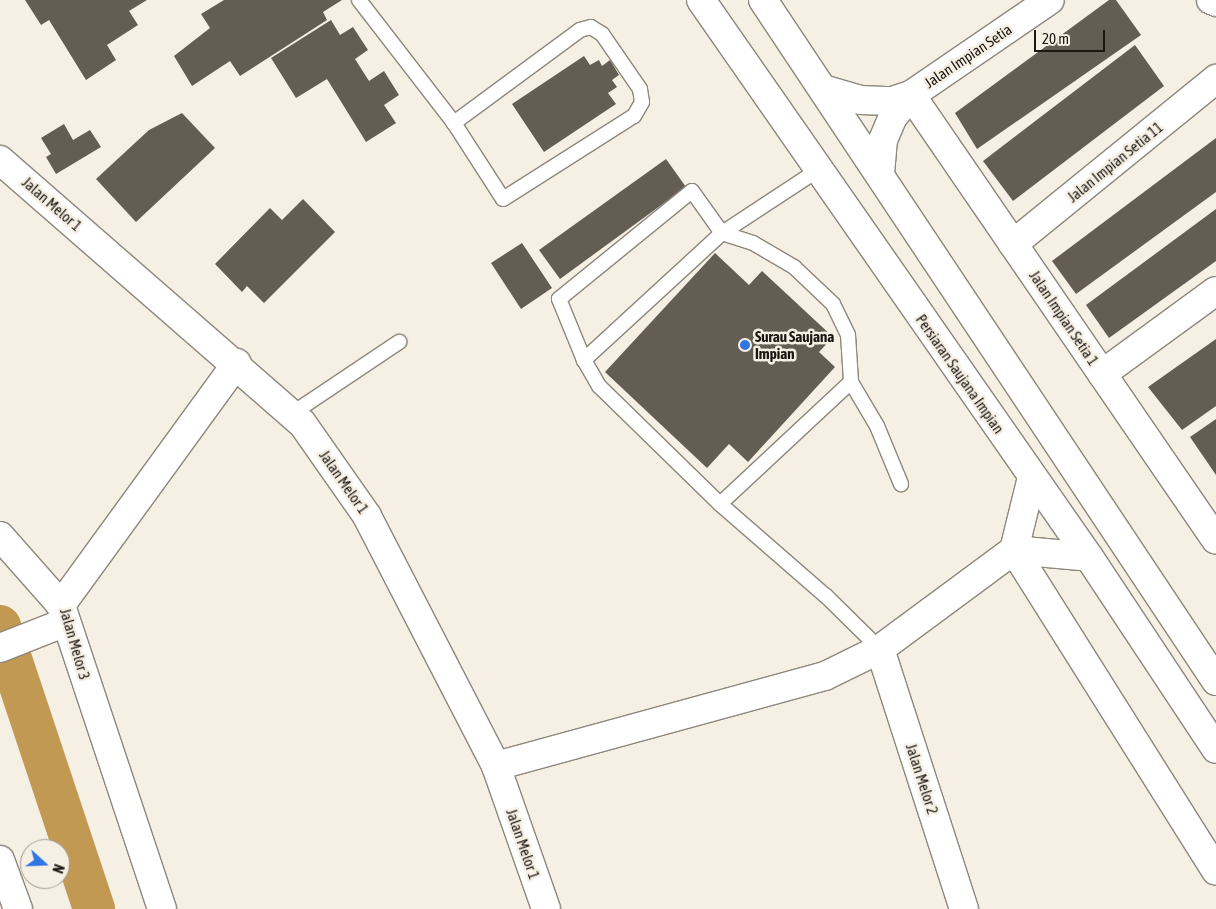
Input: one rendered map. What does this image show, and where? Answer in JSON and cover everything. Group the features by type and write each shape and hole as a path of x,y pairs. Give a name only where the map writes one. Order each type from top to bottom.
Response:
{"main road":[{"name":"Persiaran Saujana Impian","path":"701,0 1089,557 1216,749"},
{"path":"763,0 826,90 1216,681"},
{"name":"Jalan Impian Setia","path":"880,174 883,140 893,117 911,95 1050,0"},
{"path":"1211,0 1216,2"},
{"name":"Jalan Impian Setia 11","path":"1013,244 1216,79"},
{"name":"Jalan Impian Setia","path":"826,90 860,100 892,101 911,95"},
{"name":"Jalan Impian Setia 1","path":"911,95 1102,374 1211,524"},
{"name":"Jalan Melor 1","path":"0,160 237,363 293,414 368,516 496,766 546,909"},
{"path":"1102,374 1216,291"},
{"name":"Jalan Melor 3","path":"162,909 59,619 237,363"},
{"path":"496,766 825,676 880,649 1014,550 1032,477"},
{"path":"0,536 59,619 0,648"},
{"path":"1014,550 1089,557"},
{"path":"1014,550 1216,871"},
{"name":"Jalan Melor 2","path":"880,649 964,909"},
{"path":"0,860 11,904"}],"lane":[{"path":"359,0 454,124 503,199 634,116 642,102 640,89 602,34 592,26 580,30 454,124"},
{"path":"584,360 722,233 818,170"},
{"path":"880,649 826,596 720,504 599,386 584,360 559,299 692,191 722,233 753,243 794,267 833,304 848,335 851,382 877,426 901,484"},
{"path":"293,414 399,342"},
{"path":"720,504 851,382"}],"building":[{"path":"25,0 147,0 129,11 138,25 107,45 116,60 86,80 49,20 41,25"},
{"path":"224,0 342,0 323,12 327,20 240,76 230,61 192,86 174,56 210,28 201,14"},
{"path":"1109,0 1116,0 1141,35 977,149 955,113"},
{"path":"331,20 340,35 353,27 368,50 355,59 369,81 384,71 399,95 384,105 396,123 366,142 327,79 296,98 271,58"},
{"path":"1135,45 1164,86 1013,201 983,161"},
{"path":"584,56 590,65 599,60 602,66 610,60 619,75 612,80 617,87 608,93 616,104 544,152 512,104"},
{"path":"182,113 215,148 136,222 96,179 149,130"},
{"path":"64,124 73,140 90,130 101,147 56,174 46,157 51,154 41,138"},
{"path":"1216,138 1216,192 1076,294 1052,261"},
{"path":"666,159 686,187 560,279 539,250"},
{"path":"303,199 335,232 264,303 247,286 242,292 215,264 270,208 282,220"},
{"path":"1216,209 1216,261 1109,338 1086,305"},
{"path":"522,243 552,288 521,309 491,263"},
{"path":"715,253 749,285 762,271 833,337 819,352 835,367 748,462 729,444 707,468 605,372"},
{"path":"1216,339 1216,406 1182,430 1148,387"},
{"path":"1216,419 1216,475 1190,437"}],"waterway":[{"path":"0,626 94,909"}],"place":[{"name":"Surau Saujana Impian","path":"745,345"}]}
